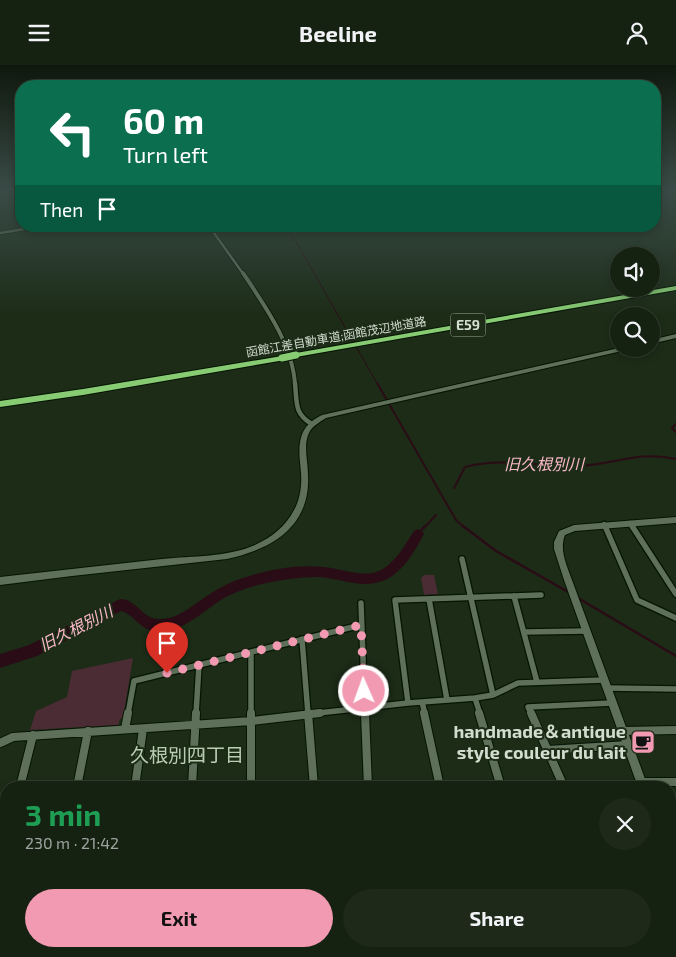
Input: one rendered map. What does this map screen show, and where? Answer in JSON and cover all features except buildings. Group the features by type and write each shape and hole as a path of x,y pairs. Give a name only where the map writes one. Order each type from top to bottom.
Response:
{"highway":[{"name":"函館江差自動車道;函館茂辺地道路","path":"0,405 148,382 676,288"}],"street":[{"path":"214,232 252,289 282,342 296,379 298,411 301,417 312,424"},
{"path":"660,340 676,336"},
{"path":"0,581 227,556 258,547 284,530 300,509 305,489 304,439 312,424 330,413 610,352"},
{"path":"642,781 568,581 558,549 558,543 562,533 574,528 676,520"},
{"path":"630,523 676,594"},
{"path":"604,525 637,600 676,618"},
{"path":"462,559 493,695"},
{"path":"408,703 395,600 541,595"},
{"path":"514,596 537,682"},
{"path":"429,599 447,700"},
{"path":"361,603 368,781"},
{"path":"125,729 134,681 361,625"},
{"path":"524,632 586,631"},
{"path":"302,639 314,781"},
{"path":"251,652 251,781"},
{"path":"192,781 199,665"},
{"path":"0,743 13,737 33,735 251,721 493,695 518,683 606,684 676,689"},
{"path":"475,697 499,781"},
{"path":"422,702 439,781"},
{"path":"561,781 528,707 612,703"},
{"path":"136,781 143,729"},
{"path":"622,731 676,730"},
{"path":"78,781 88,731"},
{"path":"22,781 33,735"},
{"path":"547,750 628,745"}],"shaded area":[{"path":"424,575 434,575 438,594 424,595 421,578"},
{"path":"133,658 123,718 120,719 118,725 30,730 36,711 67,697 72,671"}],"waterway":[{"path":"290,232 378,385"},
{"path":"377,383 456,520 465,528"},
{"name":"旧久根別川","path":"676,424 672,428 676,432"},
{"name":"旧久根別川","path":"454,488 465,467 479,464 507,463 577,466 650,456 676,459"},
{"name":"旧久根別川","path":"424,528 436,515"},
{"name":"旧久根別川","path":"418,534 425,526"},
{"path":"463,526 496,551 570,593"},
{"name":"旧久根別川","path":"0,661 32,651 120,605 126,605 149,624 158,626 176,622 217,596 241,584 256,580 288,574 320,572 359,579 381,576 398,563 418,534"},
{"path":"578,598 676,656"}],"place":[{"name":"handmade＆antique style couleur du lait","path":"643,742"}],"district":[{"name":"久根別四丁目","path":"187,755"}],"route":[{"path":"167,673 361,625 364,691"}]}
